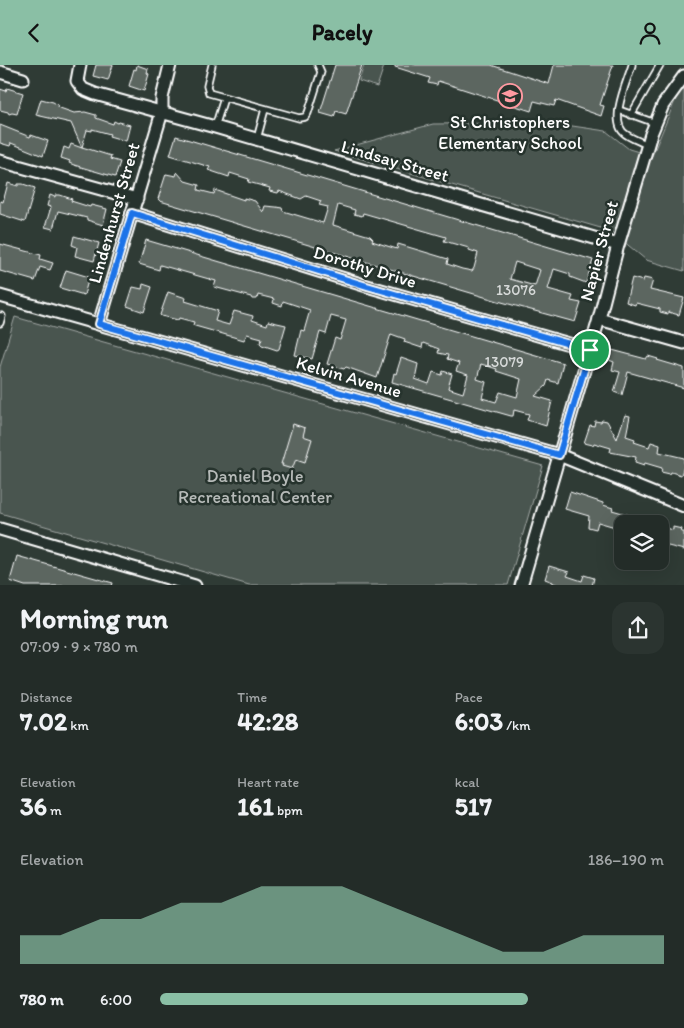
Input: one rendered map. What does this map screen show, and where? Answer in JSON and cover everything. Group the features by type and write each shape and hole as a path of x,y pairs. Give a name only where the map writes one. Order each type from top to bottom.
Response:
{"street":[{"name":"Lindsay Street","path":"80,65 77,81 83,89 95,94 162,111 618,245"},
{"name":"Lindenhurst Street","path":"99,324 162,111 162,98 170,65"},
{"path":"0,72 23,79"},
{"name":"Napier Street","path":"521,585 599,319 618,245 655,123 663,105 684,77"},
{"path":"0,161 137,199"},
{"name":"Dorothy Drive","path":"132,213 367,286 590,350"},
{"name":"Kelvin Avenue","path":"0,296 559,455 684,506"},
{"path":"599,319 684,343"},
{"path":"0,529 195,585"}],"lane":[{"path":"212,65 207,86 210,93 300,118 305,117 308,113 321,71 318,65"},
{"path":"632,65 617,116 619,126 624,134 648,145"},
{"path":"631,115 660,65"},
{"path":"215,127 224,98"},
{"path":"257,139 266,109"},
{"path":"619,110 655,123"},
{"path":"0,316 2,316 0,323"}],"green space":[{"path":"364,65 384,66 377,87 359,81"},
{"path":"684,88 684,271 646,260 611,231 334,151 433,124 552,123 606,131 629,149 652,156 677,96"},
{"name":"Daniel Boyle Recreational Center","path":"15,317 543,466 508,585 249,585 0,513 0,367"}],"building":[{"path":"96,65 113,65 108,80 93,76"},
{"path":"137,65 148,69 147,73 149,74 144,91 129,86"},
{"path":"335,65 362,65 346,114 336,111 334,117 320,113"},
{"path":"395,65 491,65 549,84 554,65 613,65 600,105 604,106 601,116 556,100 554,106 534,101 531,111 438,81 437,85 428,83 430,78 395,67"},
{"path":"7,88 23,93 17,114 9,114 0,110 0,89 6,91"},
{"path":"41,99 53,102 58,105 57,107 74,113 85,112 96,115 96,118 113,124 114,121 130,125 126,141 109,136 110,134 92,129 92,131 87,130 82,147 111,156 110,159 120,162 115,177 74,165 69,163 70,161 61,158 64,147 69,149 71,144 82,148 71,123 36,115"},
{"path":"0,125 30,137 31,135 48,141 43,156 11,143 10,146 0,143"},
{"path":"176,136 593,260 586,283 570,277 570,274 554,269 548,289 573,296 571,301 581,303 575,322 160,201 158,199 166,174 176,176 177,172 185,181 199,185 198,190 214,194 215,190 244,200 244,198 255,201 263,212 265,206 282,208 283,211 323,223 328,207 319,205 321,201 306,196 301,199 279,191 278,193 269,191 270,188 248,182 249,179 230,173 229,177 208,170 210,167 170,155","holes":["338,205 355,210 354,214 362,216 363,213 446,237 444,241 469,248 469,250 478,253 474,268 472,271 462,269 447,264 448,259 398,244 397,249 372,241 373,239 370,236 333,225","515,262 540,270 535,286 510,279"]},
{"path":"8,183 18,186 18,184 23,184 35,188 25,222 0,214 0,201 3,202"},
{"path":"50,195 55,197 55,195 60,195 90,207 91,205 107,209 103,225 87,220 87,218 58,211 53,229 45,227 51,207 47,206"},
{"path":"74,236 99,243 94,261 75,256 77,247 72,245"},
{"path":"146,240 563,363 558,383 548,380 546,386 535,396 552,401 546,426 527,420 529,414 514,410 513,416 511,416 392,382 401,358 418,364 415,379 429,384 433,372 442,375 443,371 452,374 448,388 463,393 468,375 456,371 459,363 447,359 448,355 438,353 439,349 423,343 422,348 404,342 405,339 391,334 377,378 346,367 344,369 327,364 335,338 340,340 346,320 331,316 326,334 320,332 312,359 295,355 301,330 304,331 310,310 283,301 282,306 273,303 274,299 258,295 257,299 252,299 251,297 214,287 216,281 160,265 159,270 139,264","holes":["481,364 497,369 496,371 521,379 517,397 500,392 496,402 482,398 486,382 477,379"]},
{"path":"0,244 41,255 40,259 53,263 50,270 40,267 35,281 0,271"},
{"path":"66,270 89,277 84,295 60,288"},
{"path":"632,278 643,281 644,278 653,280 650,290 684,298 679,315 668,312 668,314 660,312 660,309 626,302"},
{"path":"143,284 152,287 144,312 127,306 133,287 142,289"},
{"path":"168,292 186,298 185,301 218,311 215,321 229,325 234,311 253,316 252,320 267,325 268,321 286,325 279,349 262,345 260,343 262,338 247,334 244,340 195,326 193,325 194,322 161,316"},
{"path":"612,350 646,359 648,356 684,368 684,388 628,372 622,395 614,392 620,372 612,370 614,362 609,360"},
{"path":"625,415 630,416 626,436 635,439 634,442 649,447 651,442 660,445 659,452 684,458 681,475 661,472 662,468 635,462 636,457 610,452 611,448 594,443 593,445 584,443 590,425 594,426 595,421 601,422 602,420 607,421 617,439"},
{"path":"293,424 305,428 303,436 312,439 305,462 296,459 292,469 281,464"},
{"path":"570,492 603,503 603,505 613,508 612,510 630,515 614,515 614,527 598,522 596,529 588,527 589,516 565,509"},
{"path":"673,527 682,529 681,532 684,532 684,550 669,546 669,529 673,530"},
{"path":"17,556 113,583 112,585 22,585 10,581"},
{"path":"549,566 569,572 567,576 582,581 584,575 594,578 592,585 558,585 545,579"}],"place":[{"name":"St Christophers Elementary School","path":"510,96"}],"route":[{"path":"132,213 367,286 590,350 559,455 99,324 132,213"}]}
